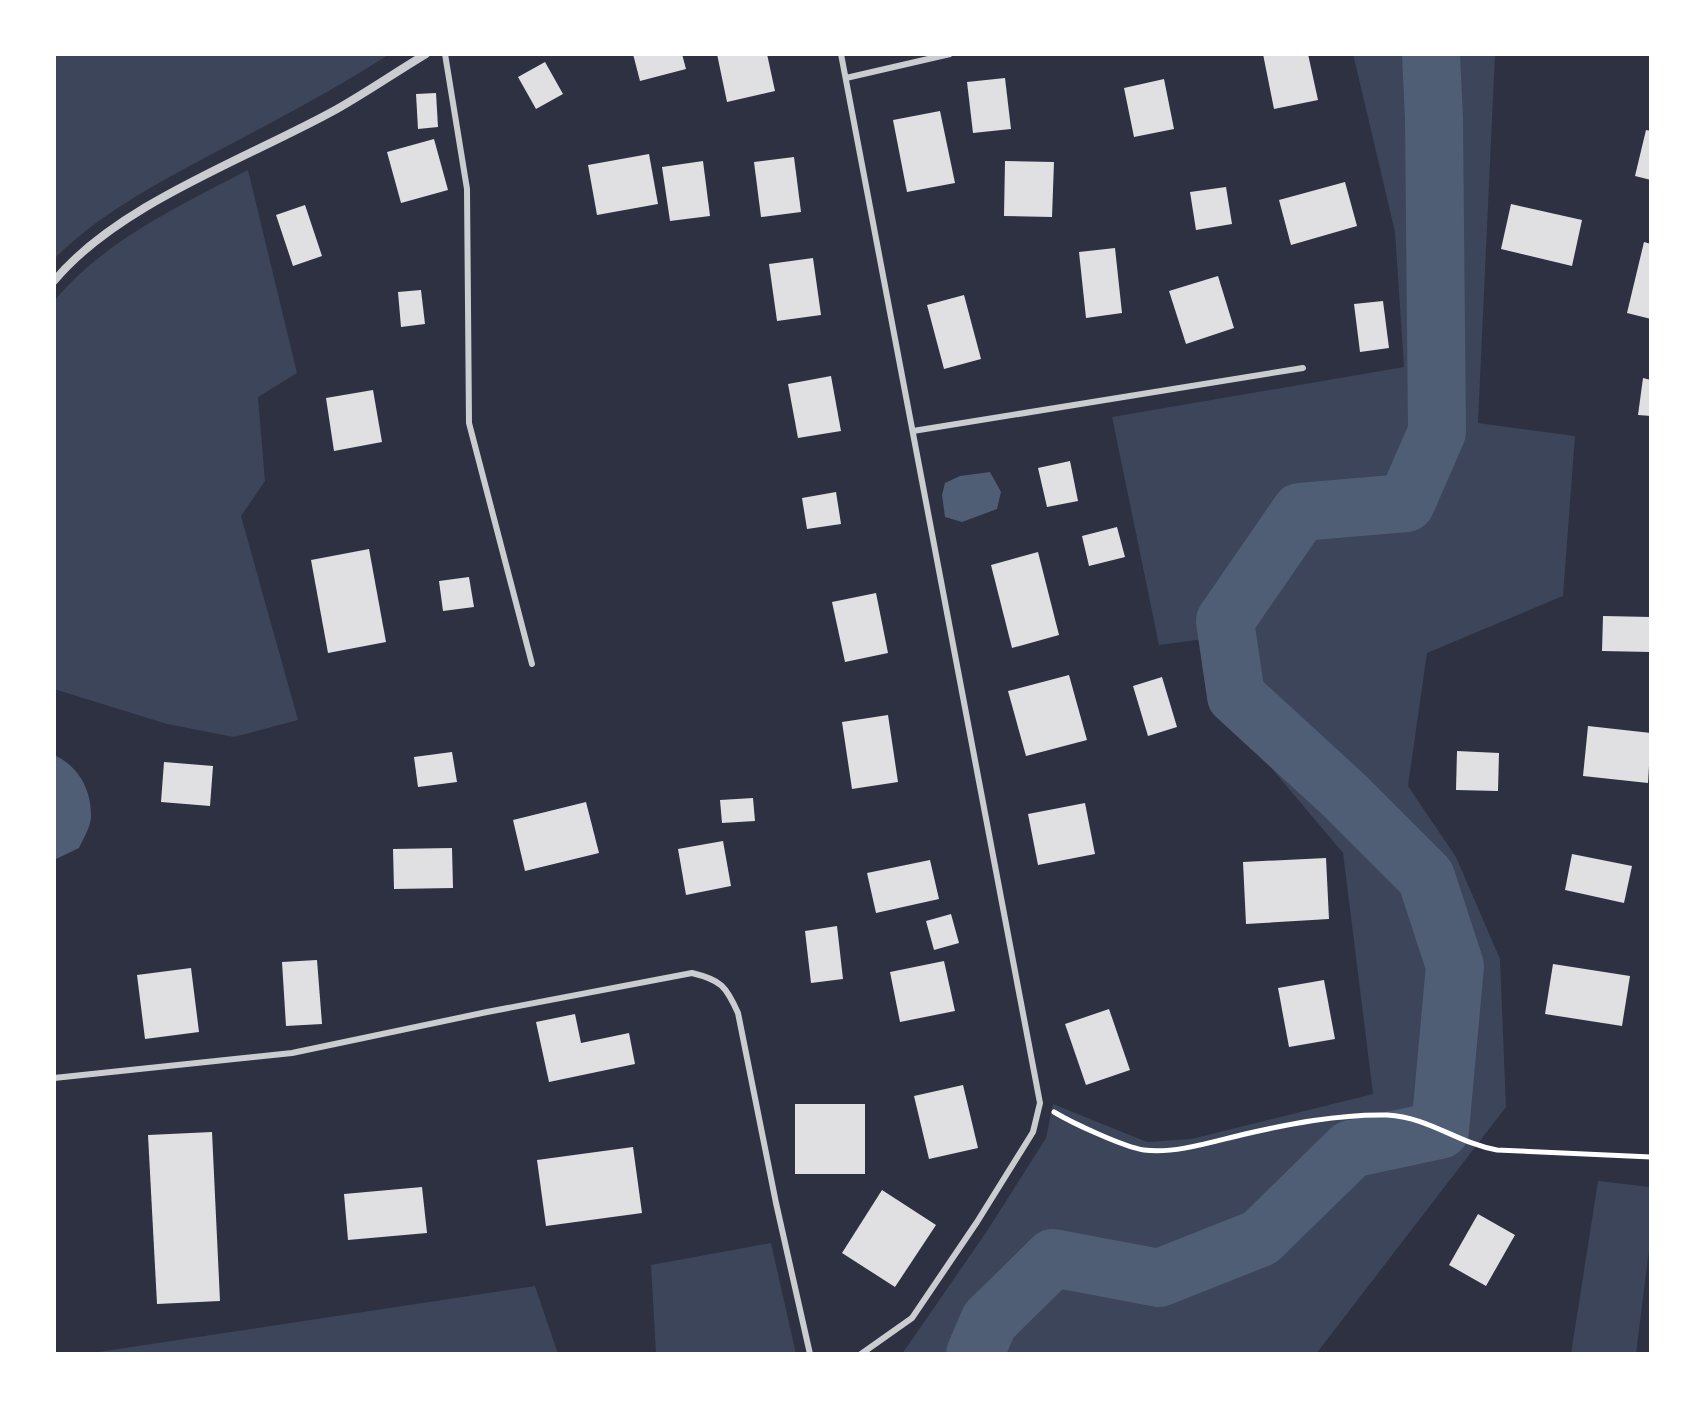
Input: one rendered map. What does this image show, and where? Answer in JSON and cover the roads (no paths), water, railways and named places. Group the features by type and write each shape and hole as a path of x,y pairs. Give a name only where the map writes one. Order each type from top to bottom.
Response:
{"street":[{"path":"54,281 101,239 155,202 337,109 426,54"}],"lane":[{"path":"445,54 467,189 469,423 532,664"},
{"path":"841,54 1040,1103 1033,1132 912,1318 861,1354"},
{"path":"846,78 950,54"},
{"path":"913,431 1303,368"},
{"path":"54,1078 292,1053 692,973 714,978 729,992 738,1013 810,1354"}],"waterway":[{"path":"975,1354 989,1321 1053,1258 1159,1278 1260,1238 1351,1149 1440,1130 1455,966 1426,877 1345,796 1236,696 1225,621 1300,512 1406,503 1437,432 1431,54"}]}
